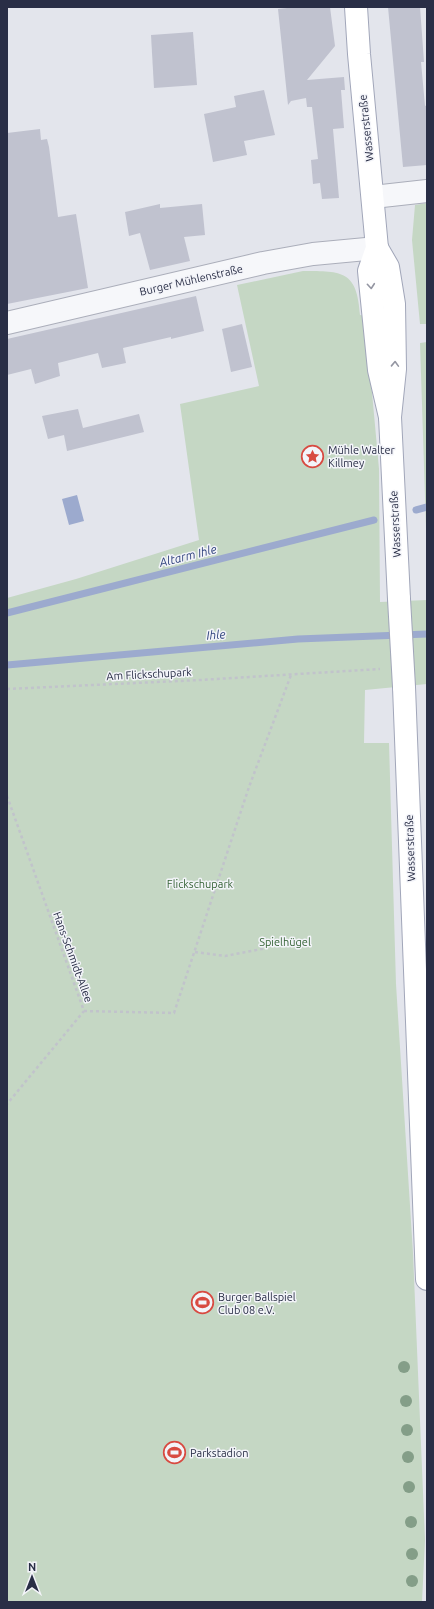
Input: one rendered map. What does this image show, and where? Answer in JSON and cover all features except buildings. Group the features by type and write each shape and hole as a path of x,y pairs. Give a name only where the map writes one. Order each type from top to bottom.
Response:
{"main road":[{"name":"Wasserstraße","path":"356,7 359,54 373,197 376,248 388,267 394,304 395,369 390,417 404,687 427,1279"}],"street":[{"path":"373,197 427,191"},
{"name":"Burger Mühlenstraße","path":"7,322 263,263 305,255 376,248"}],"path":[{"name":"Am Flickschupark","path":"7,689 382,669"},
{"path":"84,1011 174,1013 249,787 291,675"},
{"name":"Hans-Schmidt-Allee","path":"7,796 84,1011 7,1104"},
{"path":"195,952 225,956 267,948"}],"green space":[{"path":"427,203 427,324 420,324 412,240 415,205"},
{"path":"303,271 338,273 345,276 351,282 355,290 360,315 365,316 379,469 380,602 427,600 427,684 365,690 364,743 389,743 396,984 413,1253 425,1540 422,1602 7,1602 7,598 76,579 199,540 180,404 259,386 237,285"},
{"path":"427,342 427,559 420,343"}],"water":[{"path":"77,495 84,521 69,525 62,499"}],"waterway":[{"name":"Altarm Ihle","path":"416,510 427,507"},
{"name":"Altarm Ihle","path":"7,613 374,520"},
{"name":"Ihle","path":"7,665 298,639 427,634"}],"place":[{"name":"Mühle Walter Killmey","path":"313,456"},
{"name":"Burger Ballspiel Club 08 e.V.","path":"202,1303"},
{"name":"Parkstadion","path":"175,1453"}],"park label":[{"name":"Flickschupark","path":"200,884"},
{"name":"Spielhügel","path":"285,942"}]}
